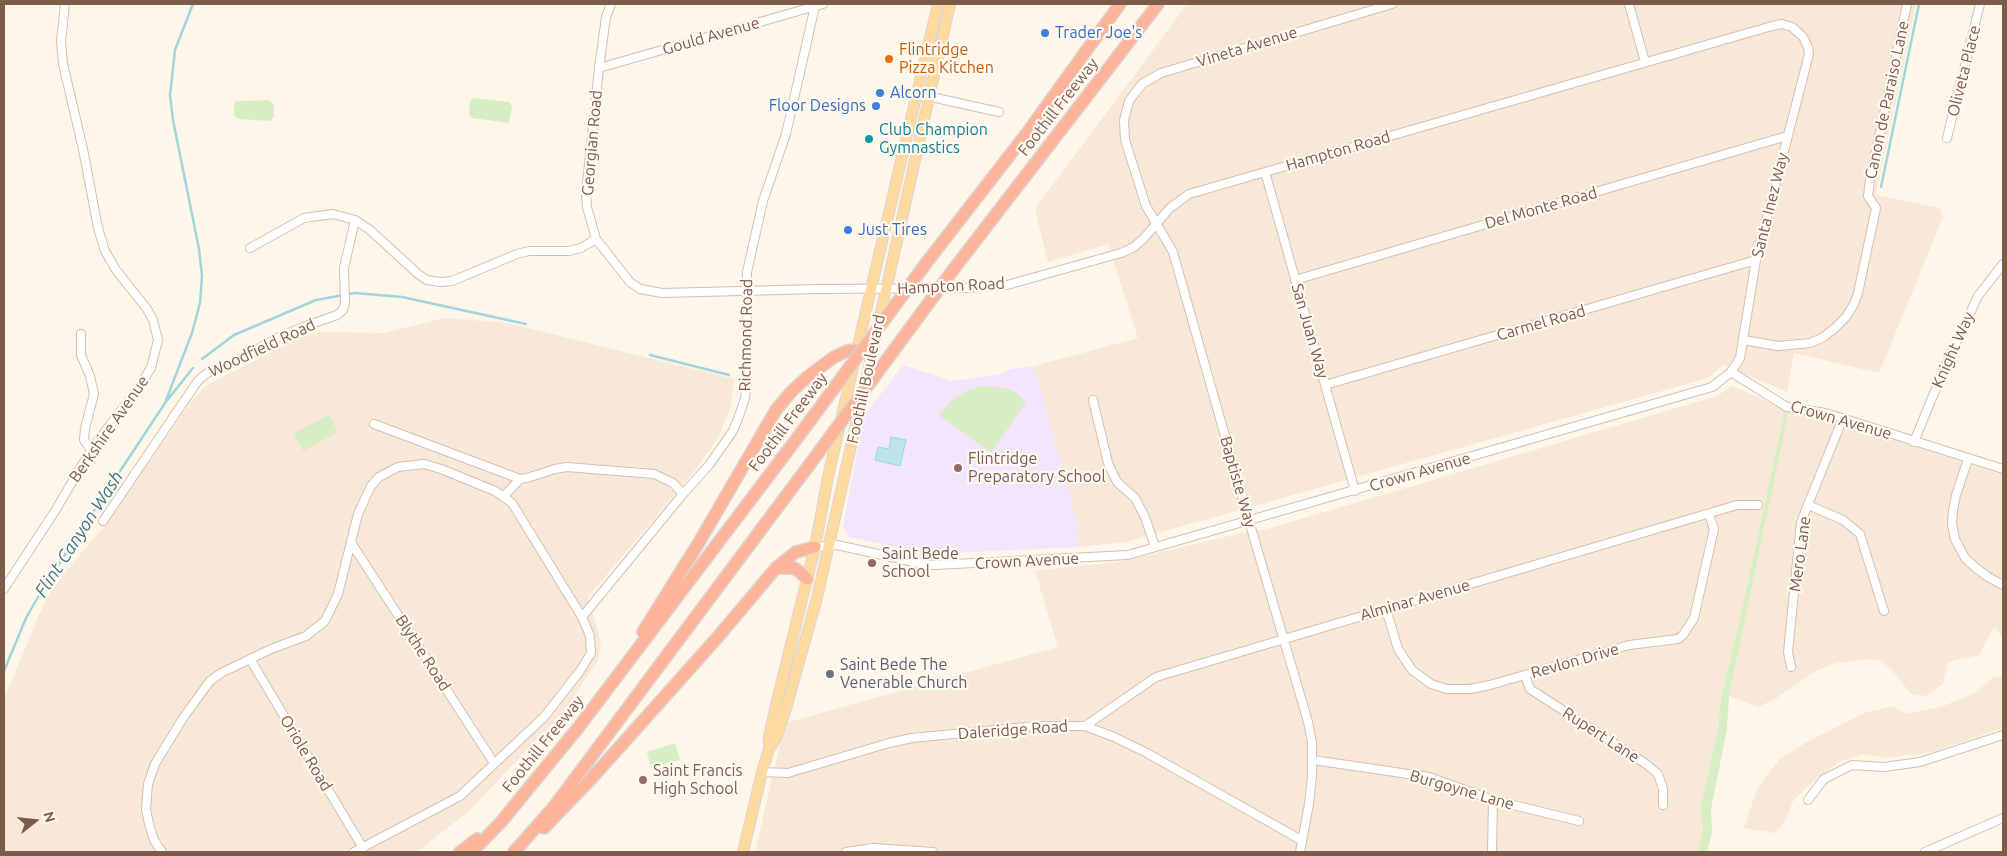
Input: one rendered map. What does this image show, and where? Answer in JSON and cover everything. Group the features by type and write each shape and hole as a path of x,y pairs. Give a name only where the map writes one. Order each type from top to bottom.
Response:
{"highway":[{"name":"Foothill Freeway","path":"472,852 501,822 608,690 927,262 1027,133 1120,4"},
{"name":"Foothill Freeway","path":"515,852 574,781 953,270 1158,4"},
{"path":"608,690 698,544 776,410 791,392 819,368 841,354 873,348"},
{"path":"515,852 567,806 717,638 776,568 796,552 815,547"},
{"path":"776,568 794,568 807,579"},
{"path":"460,852 501,822"}],"main road":[{"name":"Foothill Boulevard","path":"769,749 768,737 774,709 815,547 828,477 938,4"},
{"name":"Foothill Boulevard","path":"743,852 762,772 769,749 776,738 785,712 817,598 950,4"}],"street":[{"name":"Berkshire Avenue","path":"4,589 55,511 91,450 139,387 150,368 158,340 153,320 116,270 105,251 98,228 85,158 63,64 61,41 65,4"},
{"name":"Georgian Road","path":"611,4 606,17 599,68 586,193 587,207 596,239 630,282 640,289 662,293 885,289"},
{"name":"Vineta Avenue","path":"1124,120 1129,100 1142,84 1161,73 1392,4"},
{"path":"1629,4 1645,62"},
{"name":"Canon de Paraiso Lane","path":"1744,340 1778,346 1810,343 1822,338 1835,328 1846,317 1854,304 1876,208 1868,196 1870,180 1907,4"},
{"name":"Oliveta Place","path":"1947,138 1980,4"},
{"name":"Gould Avenue","path":"599,68 819,5"},
{"name":"Richmond Road","path":"582,617 723,448 733,431 745,398 747,383 747,272 763,201 786,134 819,5"},
{"name":"Hampton Road","path":"885,289 989,288 1026,280 1121,253 1134,247 1170,208 1189,194 1772,26 1782,24 1792,27 1803,37"},
{"name":"Santa Inez Way","path":"1730,372 1740,358 1756,260 1809,54 1803,37"},
{"path":"918,94 999,112"},
{"name":"Baptiste Way","path":"1124,120 1125,140 1146,206 1173,252 1308,722 1313,760 1309,804 1300,852"},
{"name":"Del Monte Road","path":"1295,280 1787,136"},
{"name":"San Juan Way","path":"1265,172 1355,491"},
{"path":"250,248 304,218 334,214 355,220 370,230 418,274 427,280 441,282 452,281 517,254 529,251 569,251 581,248 596,239"},
{"name":"Woodfield Road","path":"103,521 197,382 209,372 232,364 276,338 337,315 345,307 344,268 355,220"},
{"name":"Carmel Road","path":"1325,385 1756,260"},
{"name":"Knight Way","path":"1914,442 1946,364 1978,296 2003,264"},
{"path":"81,334 81,355 90,376 94,394 85,428 84,440 91,450"},
{"name":"Crown Avenue","path":"815,547 837,545 922,564 935,565 1128,555 1702,392 1712,387 1730,372 1787,406 1826,413 2003,469"},
{"path":"1093,400 1108,463 1117,482 1135,498 1145,517 1155,547"},
{"name":"Mero Lane","path":"1791,667 1788,652 1801,522 1843,418"},
{"path":"374,424 520,479 567,467 654,474 672,482 683,494"},
{"path":"1968,459 1956,495 1953,511 1954,540 1965,558 1988,577 2003,585"},
{"path":"162,852 150,830 146,809 148,784 154,764 176,728 210,681 234,665 306,636 325,621 338,594 358,514 371,486 379,477 398,467 424,464 495,491 512,503 525,521 582,617 590,636 591,653 544,717 460,796 354,852"},
{"path":"504,496 520,479"},
{"name":"Alminar Avenue","path":"1085,726 1156,677 1737,505 1758,505"},
{"path":"1808,505 1843,520 1860,534 1884,612"},
{"name":"Revlon Drive","path":"1386,609 1391,629 1404,660 1417,674 1431,684 1447,689 1470,689 1629,645 1671,640 1683,635 1694,618 1714,529 1709,514"},
{"name":"Blythe Road","path":"352,544 494,763"},
{"name":"Oriole Road","path":"250,659 363,848"},
{"name":"Rupert Lane","path":"1525,675 1530,689 1646,764 1658,774 1663,789 1663,805"},
{"name":"Daleridge Road","path":"762,772 788,773 912,738 1036,726 1085,726 1147,753 1301,840"},
{"path":"1808,800 1824,779 1852,765 1884,767 1920,762 2003,735"},
{"name":"Burgoyne Lane","path":"1313,760 1429,778 1493,800 1580,821"},
{"path":"1492,852 1493,800"},
{"path":"1925,852 2003,818"},
{"path":"846,852 873,848 933,852"}],"shaded area":[{"path":"1187,4 1916,4 1876,195 1940,208 1943,217 1879,373 1794,353 1787,392 1723,365 1708,378 1126,542 1079,547 1077,520 1034,366 1138,338 1108,244 1048,262 1035,209"},
{"path":"445,318 508,323 734,379 730,409 719,436 693,473 588,597 601,643 598,660 566,709 470,810 417,852 4,852 4,699 46,599 70,566 104,527 188,406 204,387 299,338 319,332 384,333"},
{"name":"Flintridge Preparatory School","path":"903,365 952,381 997,375 1011,369 1034,366 1077,520 1079,547 929,554 849,537 843,526 864,416"},
{"path":"1732,386 1785,409 1721,698 1718,729 1701,806 1703,831 1698,852 755,852 785,723 1058,647 1035,571 1125,561 1242,533 1267,529 1717,396"},
{"path":"1789,410 1806,415 1819,415 2003,475 2003,637 1994,627 1979,655 1948,662 1943,684 1925,696 1911,694 1892,670 1880,660 1870,659 1837,663 1815,671 1775,699 1758,707 1729,696"},
{"path":"2003,676 2003,728 1932,752 1886,758 1863,754 1839,762 1808,786 1793,801 1786,819 1775,833 1744,828 1757,789 1780,759 1807,742 1864,713 1894,706 1904,714 1941,707 1975,693 1992,678"}],"green space":[{"path":"473,98 509,102 512,106 509,123 472,118 469,115 470,102"},
{"path":"269,100 274,105 274,117 270,121 239,119 234,116 236,101"},
{"path":"984,386 1004,388 1018,394 1026,402 991,453 939,415 951,401 966,391"},
{"path":"1785,409 1789,410 1729,696 1727,729 1711,809 1712,832 1707,852 1698,852 1703,831 1701,806 1718,729 1721,698"},
{"path":"329,415 338,432 303,451 294,433"},
{"path":"675,743 680,760 651,768 647,752"}],"water":[{"path":"891,437 906,440 900,466 875,460 878,447 889,449"}],"waterway":[{"path":"165,403 192,333 200,303 202,276 199,249 173,120 170,95 175,50 193,4"},
{"path":"1881,187 1919,4"},
{"path":"202,359 234,335 316,300 355,293 402,297 526,324"},
{"path":"650,355 729,375"},
{"name":"Flint Canyon Wash","path":"4,671 26,618 45,585 165,403 193,368"}],"place":[{"name":"Trader Joe's","path":"1045,33"},
{"name":"Flintridge Pizza Kitchen","path":"889,59"},
{"name":"Alcorn","path":"880,93"},
{"name":"Floor Designs","path":"876,106"},
{"name":"Club Champion Gymnastics","path":"869,139"},
{"name":"Just Tires","path":"848,230"},
{"name":"Flintridge Preparatory School","path":"958,468"},
{"name":"Saint Bede School","path":"872,563"},
{"name":"Saint Bede The Venerable Church","path":"830,674"},
{"name":"Saint Francis High School","path":"643,780"}]}
